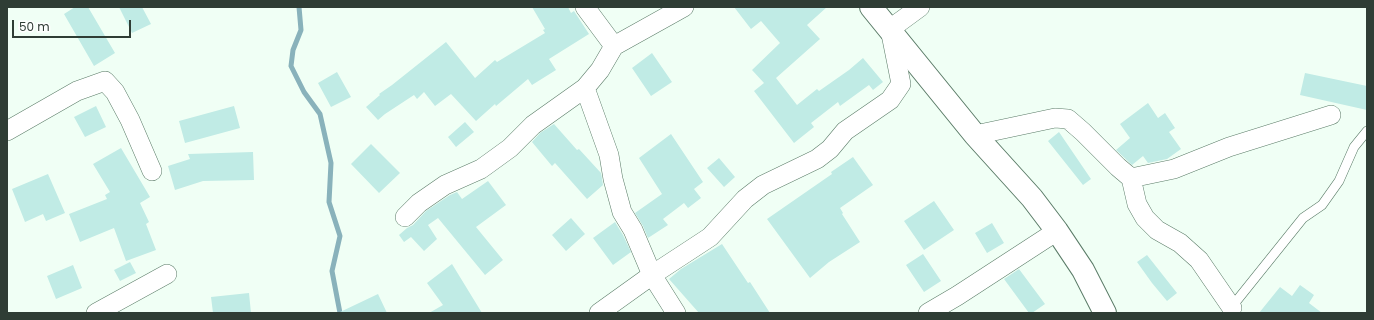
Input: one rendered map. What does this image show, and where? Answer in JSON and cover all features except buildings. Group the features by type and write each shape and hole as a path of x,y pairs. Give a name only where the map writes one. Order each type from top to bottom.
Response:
{"main road":[{"path":"871,7 976,135 1032,198 1057,231 1083,270 1104,313"}],"street":[{"path":"585,7 614,46"},
{"path":"405,217 419,203 445,185 481,170 510,148 533,125 585,88 600,70 614,46 684,7"},
{"path":"599,313 652,275 710,237 745,200 763,185 817,158 830,149 846,131 890,100 901,84 890,29 920,7"},
{"path":"7,130 76,91 105,81 115,92 130,120 152,171"},
{"path":"585,88 609,155 622,212 633,230 652,275 676,313"},
{"path":"1130,178 1174,169 1229,147 1331,115"},
{"path":"976,135 1055,118 1068,119 1084,132 1130,178 1137,204 1145,218 1157,230 1180,242 1198,260 1228,310"},
{"path":"928,313 957,296 1057,231"},
{"path":"96,313 167,274"}],"lane":[{"path":"1228,310 1303,218 1322,205 1339,181 1354,147 1367,131"}],"waterway":[{"path":"299,7 301,30 293,50 291,66 304,92 320,114 331,163 329,202 340,236 332,271 340,313"}]}
